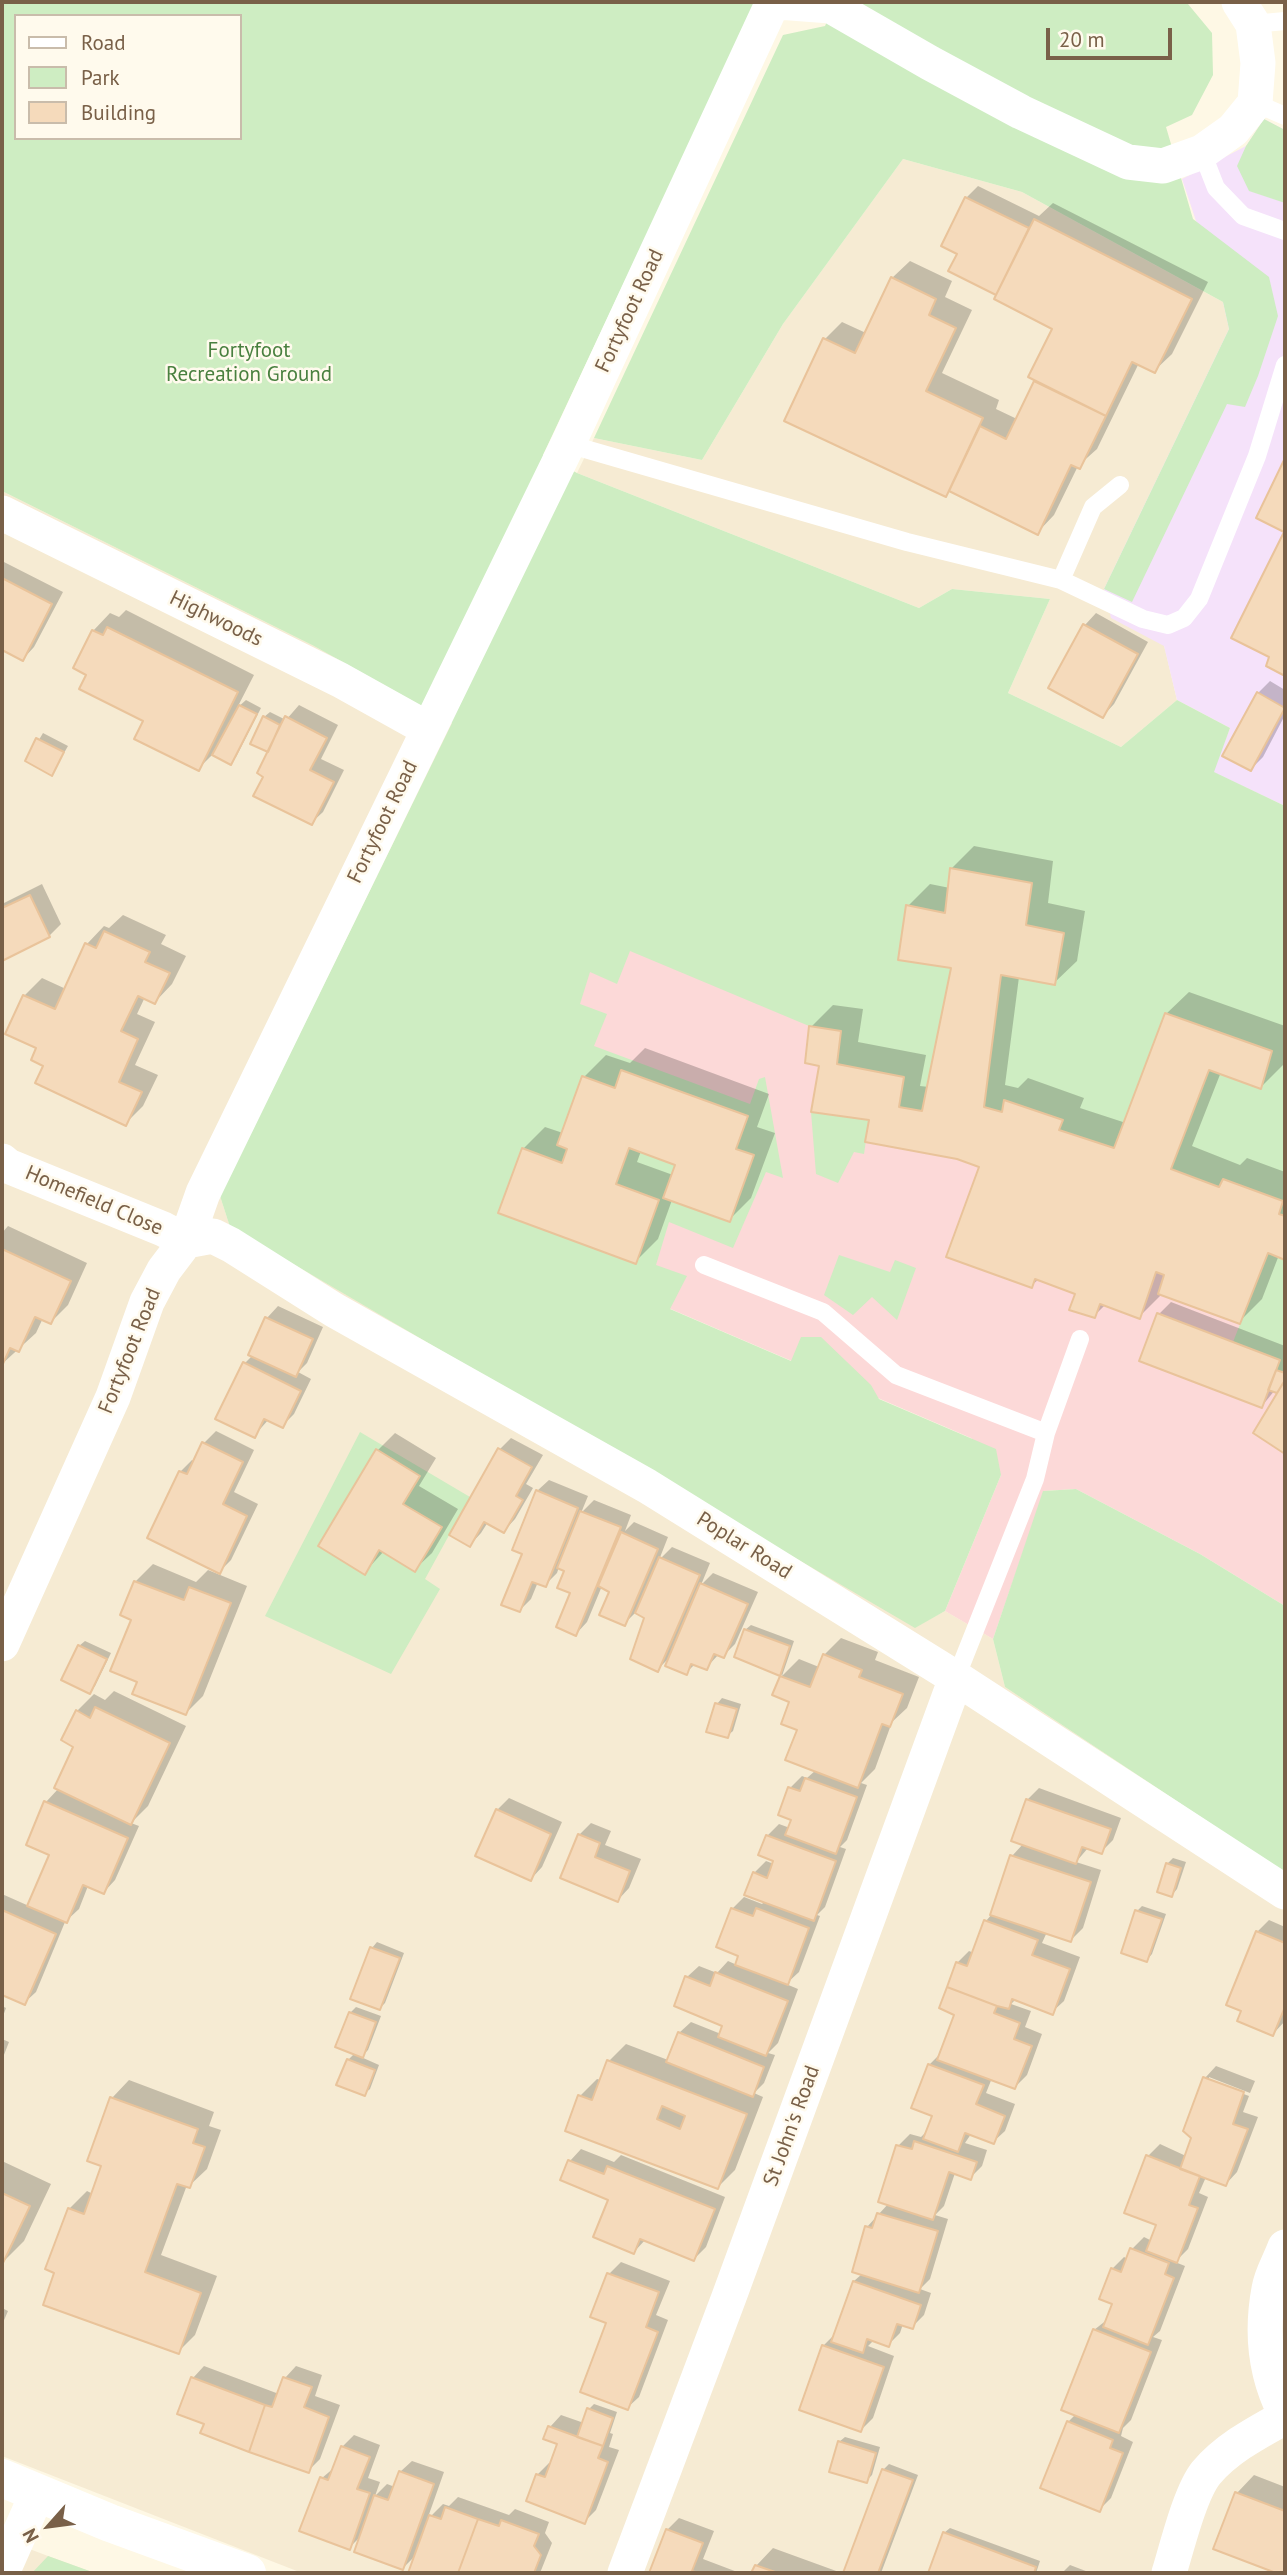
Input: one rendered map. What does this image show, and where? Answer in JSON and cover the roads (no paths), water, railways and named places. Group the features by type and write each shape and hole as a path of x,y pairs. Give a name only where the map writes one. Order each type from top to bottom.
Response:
{"main road":[{"path":"2,2479 247,2573"}],"street":[{"name":"Fortyfoot Road","path":"2,1644 14,1587 113,1397 147,1302 164,1270 186,1241 203,1193 568,444 775,2 831,6 1021,112 1128,162 1163,166 1202,152 1270,109 1258,64 1259,16"},
{"name":"Highwoods","path":"2,513 340,680 428,729"},
{"name":"Homefield Close","path":"2,1161 8,1166 163,1229 186,1241"},
{"name":"Poplar Road","path":"186,1241 213,1236 231,1245 334,1310 647,1486 956,1678 1285,1892"},
{"name":"St John's Road","path":"625,2573 956,1678"},
{"path":"1169,2573 1194,2496 1205,2474 1226,2454 1285,2415 1276,2396 1264,2340 1269,2287 1285,2248"},
{"path":"2,2573 37,2494"}],"lane":[{"path":"1202,152 1216,188 1243,216 1285,231"},
{"path":"568,444 907,542 1061,580 1143,619 1168,625 1184,618 1199,599 1257,456 1285,365"},
{"path":"1061,580 1093,507 1120,485"},
{"path":"704,1265 823,1312 896,1375 1046,1433"},
{"path":"956,1678 1035,1479 1046,1433 1080,1339"}],"park label":[{"name":"Fortyfoot Recreation Ground","path":"249,363"}]}
